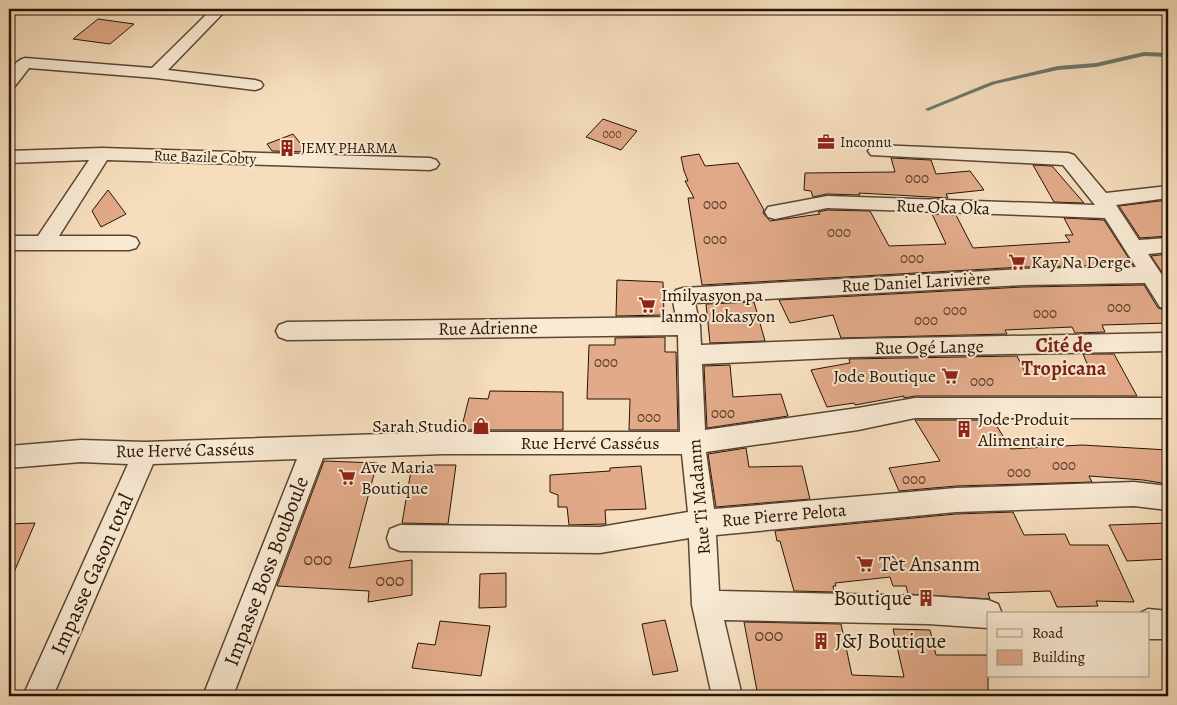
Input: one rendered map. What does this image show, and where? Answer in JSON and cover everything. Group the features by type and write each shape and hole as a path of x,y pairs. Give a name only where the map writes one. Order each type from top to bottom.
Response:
{"street":[{"path":"156,73 220,9"},
{"path":"9,83 25,63 156,73 254,85"},
{"path":"877,151 1068,159 1106,206 1168,301"},
{"path":"46,241 102,154"},
{"name":"Rue Bazile Cobty","path":"9,157 102,154 430,164"},
{"path":"1106,206 1168,192"},
{"name":"Rue Oka Oka","path":"776,212 827,202 1106,206"},
{"path":"9,243 46,241 129,243"},
{"path":"1134,248 1168,245"},
{"name":"Rue Daniel Larivière","path":"684,296 1023,277 1149,274"},
{"name":"Rue Ti Madanm","path":"684,296 690,326 693,443 702,523 706,605 727,696"},
{"name":"Rue Adrienne","path":"287,331 690,326"},
{"name":"Rue Ogé Lange","path":"690,354 854,348 1168,342"},
{"name":"Rue Hervé Casséus","path":"9,457 81,451 145,453 444,443 693,443 858,419 915,408 1168,408"},
{"name":"Impasse Boss Bouboule","path":"218,696 315,446"},
{"name":"Impasse Gason total","path":"38,696 145,453"},
{"name":"Rue Pierre Pelota","path":"400,538 600,540 702,523 956,500 1134,494 1168,498"},
{"path":"706,605 928,610 987,614"},
{"path":"1150,624 1168,625"}],"building":[{"path":"98,19 134,24 110,44 73,39"},
{"path":"603,119 637,131 621,150 586,137"},
{"name":"JEMY PHARMA","path":"293,134 307,152 272,151 267,144"},
{"path":"699,154 705,166 738,163 764,210 763,213 770,221 820,214 818,212 827,210 870,211 889,246 946,244 932,214 956,215 973,248 1070,242 1065,235 1073,235 1064,218 1104,220 1133,265 1023,267 702,285 688,198 694,198 685,181 688,181 681,157"},
{"path":"891,158 931,160 936,174 970,171 984,190 946,194 948,198 859,193 860,195 827,194 813,197 811,191 804,190 805,173 895,172"},
{"path":"1033,165 1052,166 1084,203 1054,202"},
{"path":"108,190 126,214 101,227 92,211"},
{"path":"1168,200 1168,236 1140,238 1119,206"},
{"path":"1168,254 1168,281 1151,256"},
{"path":"617,280 663,282 664,315 616,316"},
{"path":"1144,285 1158,308 1168,311 1168,323 1102,325 1105,332 1075,333 1072,327 1005,330 1007,334 841,338 833,315 790,323 779,300 1023,287"},
{"path":"754,302 765,341 710,343 706,304"},
{"path":"665,337 665,352 676,352 678,430 629,430 630,399 587,399 589,345 615,345 615,338"},
{"path":"1083,354 1114,354 1137,396 915,396 904,398 904,396 855,405 854,403 827,407 811,370 850,363 849,359 1017,356 1025,372 1091,373"},
{"path":"730,365 733,397 781,394 788,416 707,428 704,366"},
{"path":"490,391 563,392 563,430 461,430 469,398 488,399"},
{"path":"915,420 993,420 1011,449 1082,445 1168,450 1168,484 1089,476 1092,482 956,486 899,491 889,468 940,461"},
{"path":"746,448 749,467 802,466 810,499 716,507 708,454"},
{"path":"324,461 377,463 349,568 412,560 412,595 368,602 369,591 277,586"},
{"path":"412,465 456,465 448,524 402,523"},
{"path":"641,466 646,509 605,510 606,524 569,525 567,507 558,507 558,495 550,492 550,475 610,471 610,468"},
{"path":"1013,512 1024,535 1065,534 1070,545 1108,545 1134,602 1096,601 1098,606 1057,607 1050,591 988,593 990,599 908,594 906,586 893,586 890,577 835,583 836,586 833,586 834,592 794,591 780,541 777,541 775,531 956,514"},
{"path":"35,523 9,584 9,524"},
{"path":"1168,523 1168,559 1127,561 1109,525"},
{"path":"506,573 506,607 479,608 480,574"},
{"path":"665,620 678,671 653,675 642,624"},
{"path":"440,621 490,626 481,676 412,668 418,643 435,645"},
{"path":"744,622 841,624 852,675 904,677 893,629 930,630 936,655 987,655 988,696 758,696"}],"waterway":[{"path":"928,109 993,83 1058,68 1096,65 1144,54 1168,55"}],"place":[{"name":"Inconnu","path":"826,142"},
{"name":"JEMY PHARMA","path":"287,148"},
{"name":"Kay Na Derge","path":"1017,262"},
{"name":"Imilyasyon pa lanmo lokasyon","path":"647,305"},
{"name":"Jode Boutique","path":"950,376"},
{"name":"Sarah Studio","path":"481,426"},
{"name":"Jode Produit Alimentaire","path":"964,429"},
{"name":"Ave Maria Boutique","path":"347,477"},
{"name":"Tèt Ansanm","path":"865,564"},
{"name":"Boutique","path":"926,598"},
{"name":"J&J Boutique","path":"821,641"}],"district":[{"name":"Cité de Tropicana","path":"1064,356"}]}
